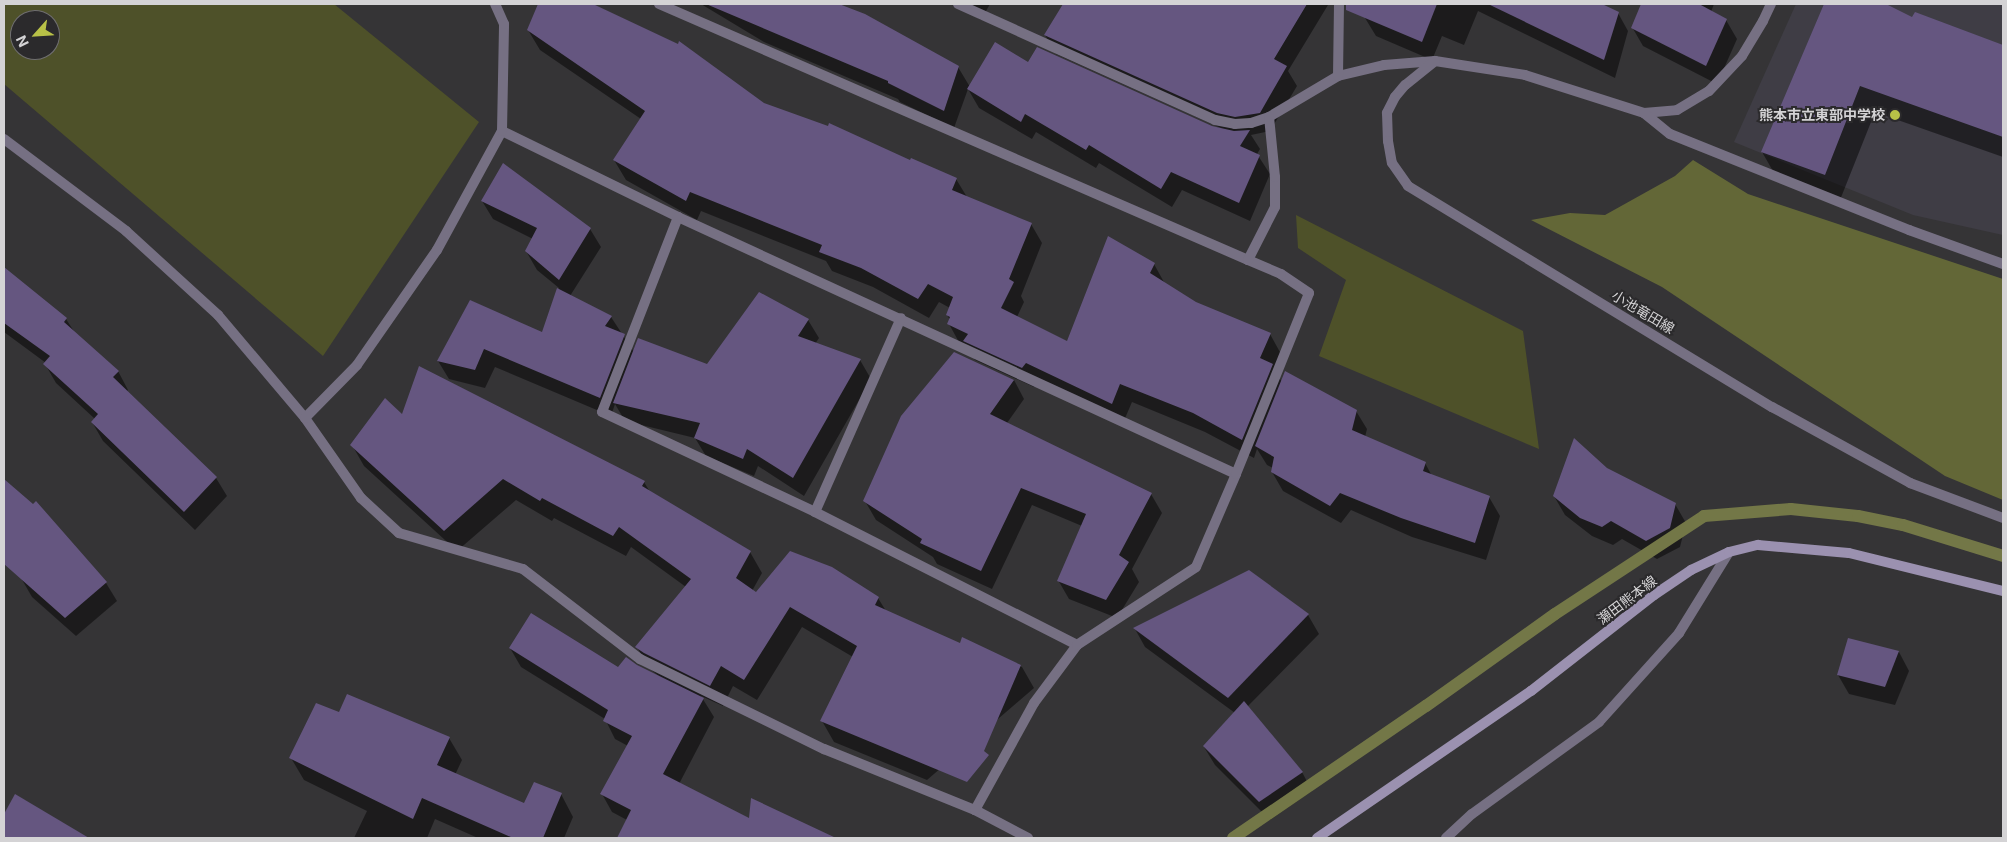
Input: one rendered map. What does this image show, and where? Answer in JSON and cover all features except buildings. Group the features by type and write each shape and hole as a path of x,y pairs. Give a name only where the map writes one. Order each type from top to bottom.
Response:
{"main road":[{"name":"瀬田熊本線","path":"1317,838 1532,691 1654,595 1691,570 1729,552 1758,545 1849,553 2003,591"}],"street":[{"path":"305,418 357,365 437,250 502,131 504,24 495,4"},
{"path":"659,4 1281,274 1309,293 1236,474 1196,567 1077,645 1034,703 975,810"},
{"path":"958,4 1215,120 1235,124 1250,123 1269,117 1338,76 1384,65 1435,61 1525,75 1644,113 1670,134 1909,230 2003,264"},
{"path":"1338,76 1339,4"},
{"path":"1644,113 1677,110 1709,90 1742,56 1771,4"},
{"name":"小池竜田線","path":"1435,61 1405,85 1395,97 1387,113 1388,141 1392,163 1408,186 1781,412 1910,483 2003,518"},
{"path":"1248,260 1275,207 1275,177 1269,117"},
{"path":"502,131 678,217 1236,474"},
{"path":"4,139 126,231 218,315 305,418 360,498 399,532 523,569 640,659 824,749 975,810 1028,838"},
{"path":"678,217 602,412 815,512 1077,645"},
{"path":"815,512 900,318"},
{"path":"1446,838 1472,814 1599,722 1679,633 1729,552"}],"shaded area":[{"path":"1796,4 2003,4 2003,235 1913,215 1734,142"}],"green space":[{"path":"4,4 334,4 479,122 323,356 4,84"},
{"path":"1693,160 1748,194 2003,279 2003,500 1945,476 1662,287 1531,220 1570,213 1605,215 1675,176"},
{"path":"1296,215 1523,331 1539,449 1319,356 1346,280 1298,248"}],"waterway":[{"path":"1233,838 1426,706 1555,614 1704,516 1791,509 1858,516 1903,525 2003,556"}],"place":[{"name":"熊本市立東部中学校","path":"1895,115"}]}
